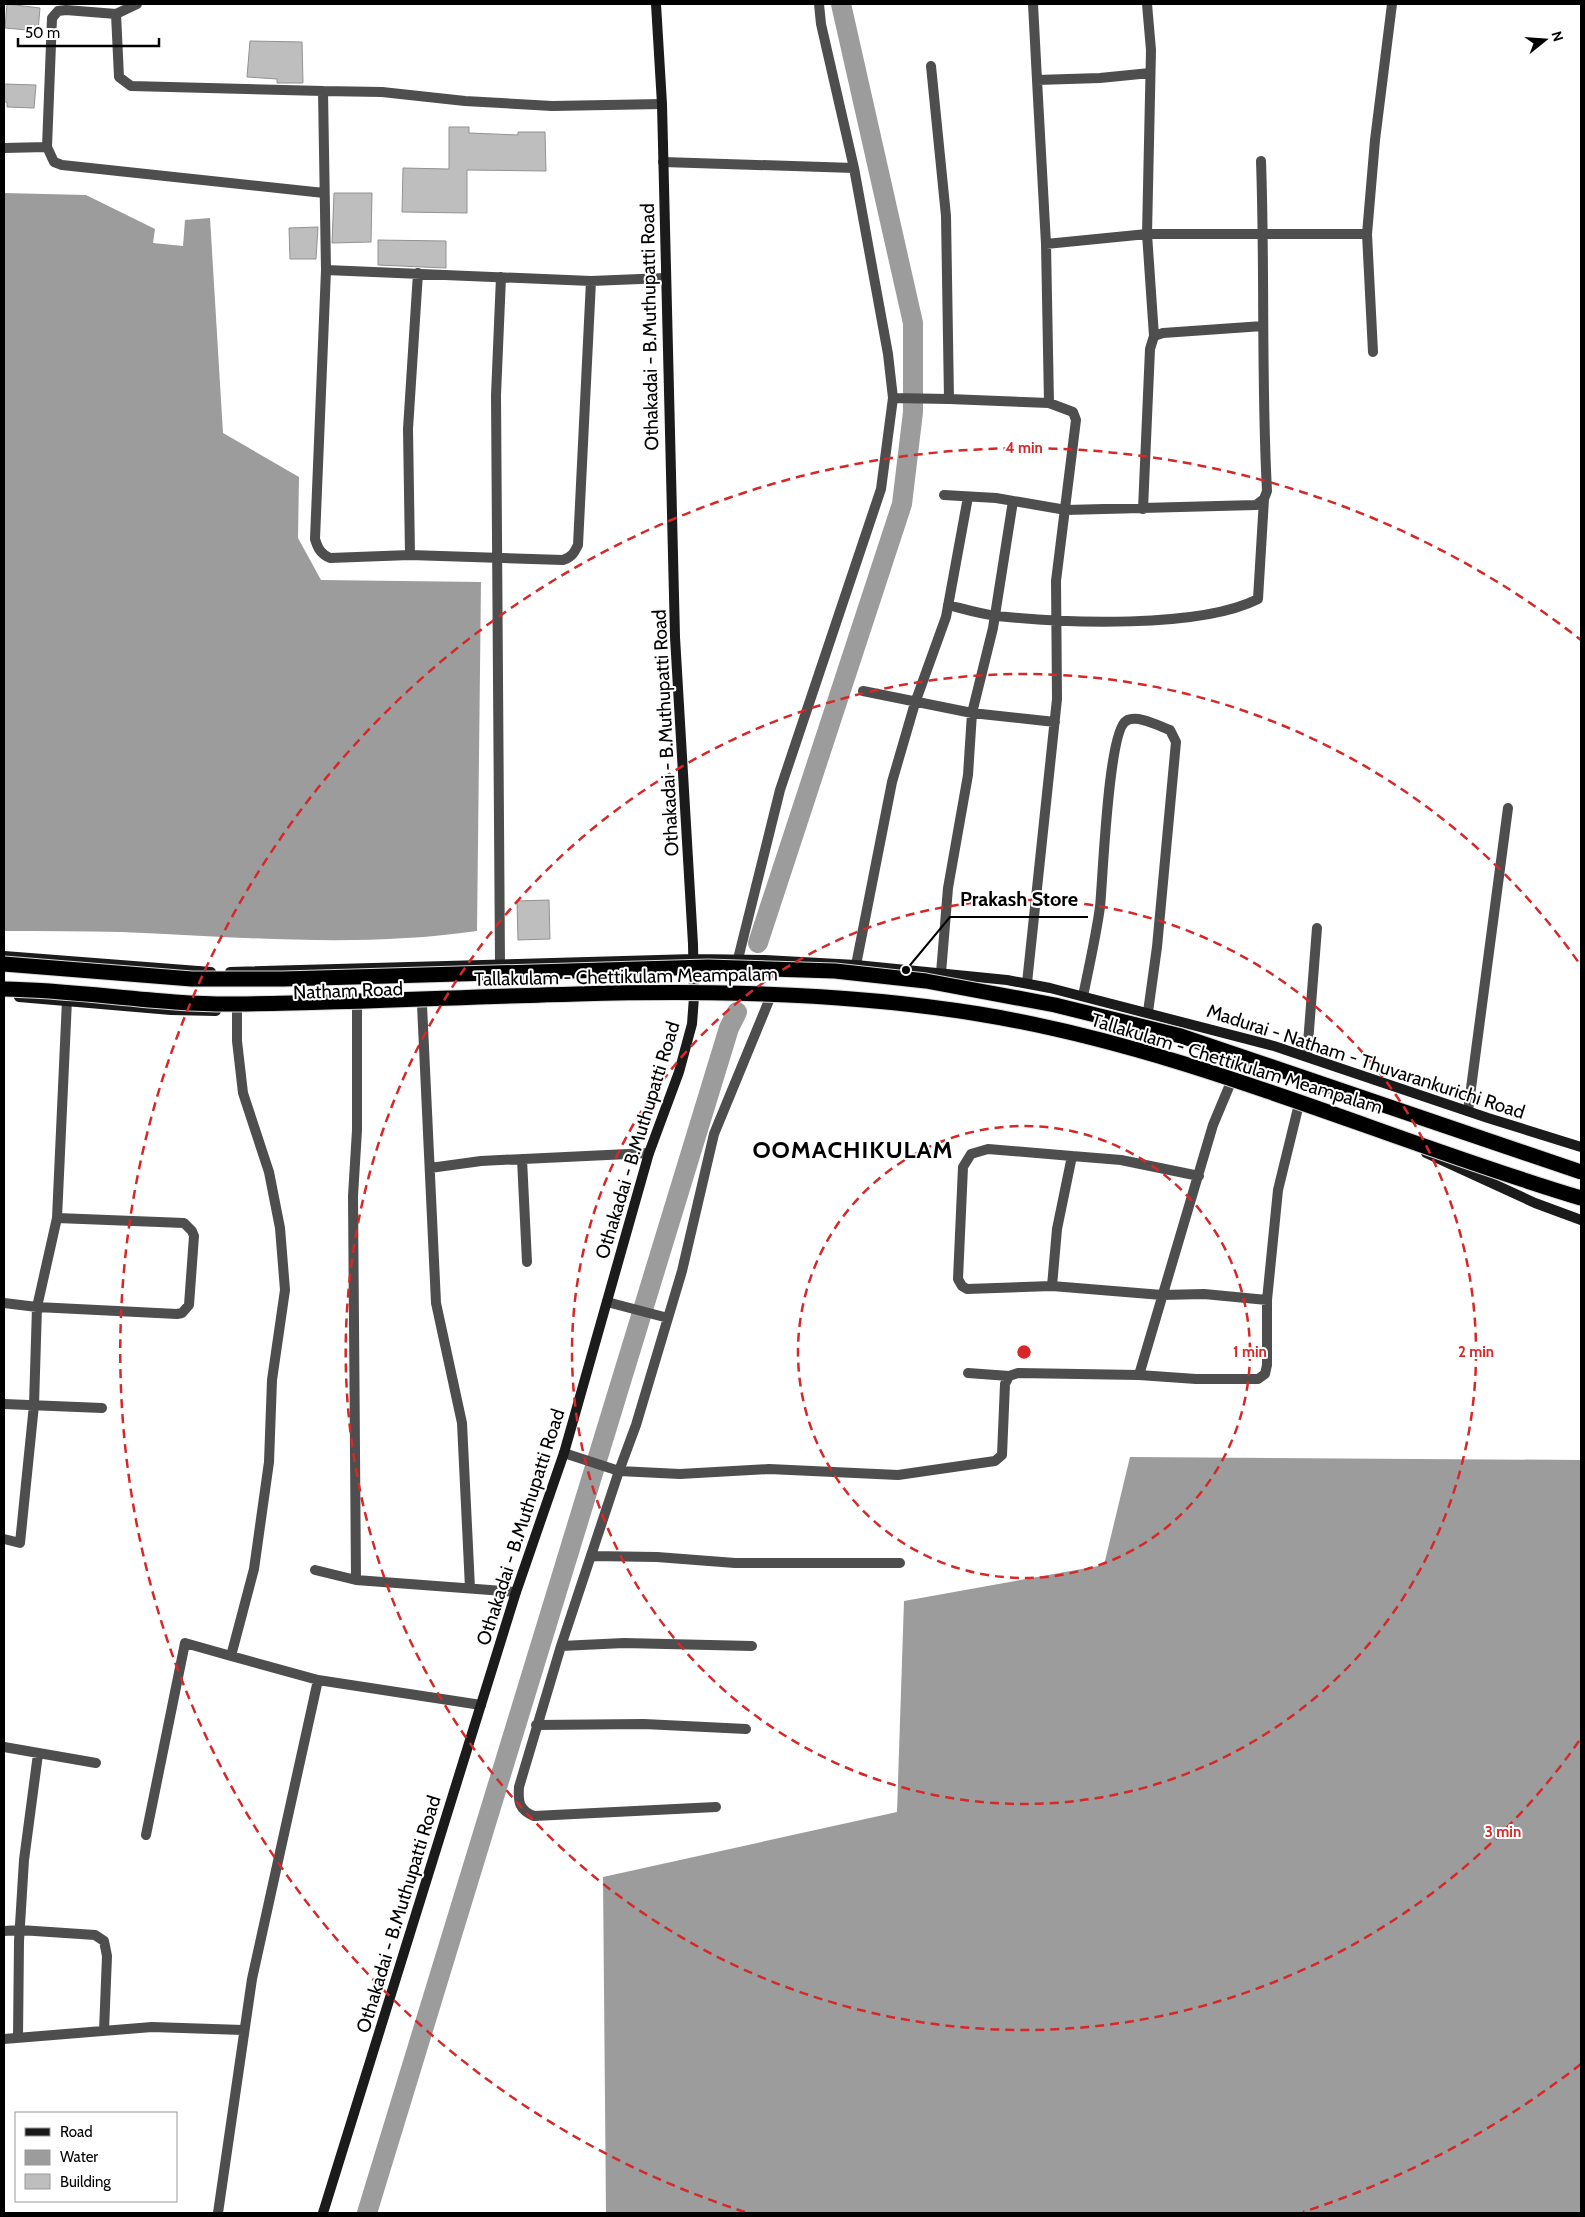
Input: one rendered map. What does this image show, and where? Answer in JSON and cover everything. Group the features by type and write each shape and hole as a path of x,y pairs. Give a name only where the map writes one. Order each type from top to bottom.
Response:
{"highway":[{"name":"Tallakulam - Chettikulam Meampalam","path":"4,964 192,979 283,979 708,966 835,971 926,981 1055,1004 1181,1036 1581,1172"},
{"name":"Tallakulam - Chettikulam Meampalam","path":"4,988 193,1004 296,1004 705,991 836,996 931,1007 1043,1026 1145,1052 1273,1092 1581,1198"}],"main road":[{"name":"Othakadai - B.Muthupatti Road","path":"323,2213 516,1592 564,1453 649,1153 681,1064 692,1024 694,959 690,860 675,637 662,104 656,4"},
{"name":"Natham Road","path":"4,956 206,972 694,959"},
{"name":"Madurai - Natham - Thuvarankurichi Road","path":"694,959 738,959 856,965 1027,983 1148,1012 1307,1056 1581,1147"},
{"name":"Natham Road","path":"4,996 171,1010 236,1011 694,997"},
{"path":"694,997 770,998 892,1007 1008,1024 1130,1051 1298,1104 1393,1138 1517,1196 1581,1220"}],"street":[{"path":"137,4 116,14 66,10 58,11 52,18 47,147 50,156 62,165 324,193"},
{"path":"738,959 780,790 881,490 893,398 888,354 854,168 821,24 819,4"},
{"path":"1033,4 1046,244 1048,403"},
{"path":"1143,509 1150,349 1154,336 1147,234 1150,73 1147,4"},
{"path":"1373,352 1368,234 1375,140 1392,4"},
{"path":"116,14 119,77 131,86 382,92 465,101 552,106 662,104"},
{"path":"931,66 946,216 949,399"},
{"path":"1037,80 1100,78 1150,73"},
{"path":"323,91 326,270 315,539 318,549 330,558 410,555 563,560 569,558 578,545 591,281"},
{"path":"4,148 47,147"},
{"path":"663,162 854,168"},
{"path":"948,605 995,616 1058,620 1170,619 1242,607 1258,599 1264,499 1267,491 1264,430 1264,236 1261,162"},
{"path":"1046,244 1147,234 1264,236 1368,234"},
{"path":"326,270 591,281 665,278"},
{"path":"410,555 408,429 418,273"},
{"path":"500,964 496,396 501,277"},
{"path":"1154,336 1162,333 1263,326"},
{"path":"893,398 907,400 949,399 1048,403 1073,412 1076,420 1056,581 1058,620 1055,655 1057,699 1027,983"},
{"path":"944,495 1013,501 1066,510 1256,505 1264,499"},
{"path":"856,965 892,782 915,703 946,617 968,497"},
{"path":"941,973 948,888 968,775 972,713 995,616 1013,501"},
{"path":"864,691 915,703 972,713 1055,722"},
{"path":"1083,996 1099,908 1110,775 1120,728 1127,720 1135,718 1170,730 1176,742 1159,929 1148,1012"},
{"path":"1468,1111 1508,808"},
{"path":"1307,1056 1317,928"},
{"path":"716,1807 534,1816 524,1812 518,1802 519,1787 536,1725 619,1471 636,1425 682,1271 714,1134 770,998"},
{"path":"4,1539 20,1543 34,1405 37,1307 57,1218 66,1000"},
{"path":"422,1005 436,1303 462,1423 470,1588"},
{"path":"356,1580 353,1196 357,1130 357,1007"},
{"path":"231,1656 254,1569 269,1462 272,1380 285,1290 280,1228 269,1172 243,1093 236,1041 236,1011"},
{"path":"1139,1376 1213,1125 1231,1082"},
{"path":"968,1373 1009,1376 1018,1372 1196,1379 1258,1379 1265,1374 1268,1365 1267,1300 1278,1190 1298,1104"},
{"path":"1199,1176 1121,1160 988,1149 971,1154 963,1167 958,1279 962,1286 967,1289 1052,1286 1162,1295 1204,1294 1267,1300"},
{"path":"430,1168 481,1161 649,1153"},
{"path":"1052,1286 1057,1229 1072,1156"},
{"path":"522,1159 527,1262"},
{"path":"4,1303 37,1307 177,1314 182,1313 189,1305 194,1236 184,1223 57,1218"},
{"path":"607,1302 668,1318"},
{"path":"564,1453 619,1471 680,1474 769,1469 898,1475 986,1463 995,1461 1002,1455 1005,1384 1009,1376"},
{"path":"4,1404 102,1408"},
{"path":"591,1556 657,1557 735,1562 900,1562"},
{"path":"315,1570 356,1580 516,1592"},
{"path":"146,1835 185,1643 318,1680 481,1705"},
{"path":"561,1646 624,1643 752,1646"},
{"path":"218,2213 243,2030 252,1979 318,1680"},
{"path":"536,1725 644,1724 746,1729"},
{"path":"4,1747 96,1763"},
{"path":"18,2038 20,1930 24,1860 38,1754"},
{"path":"4,1931 20,1930 95,1935 104,1941 107,1956 104,2031"},
{"path":"4,2039 152,2027 243,2030"}],"water":[{"path":"4,193 86,195 155,229 153,243 183,246 185,220 210,218 223,433 299,477 298,538 321,580 481,582 477,931 388,939 299,940 121,932 4,931"},
{"path":"1130,1457 1581,1460 1581,2213 606,2213 603,1877 897,1812 904,1601 1104,1565"}],"building":[{"path":"7,4 40,8 38,31 5,28"},
{"path":"250,41 302,42 303,83 277,83 277,79 247,77"},
{"path":"4,84 36,85 34,108 7,107 7,102 4,102"},
{"path":"449,127 469,127 469,133 518,135 518,132 545,132 546,171 467,170 467,213 402,212 403,168 449,169"},
{"path":"334,193 372,193 371,242 332,243"},
{"path":"318,227 316,259 290,259 289,228"},
{"path":"378,240 446,241 446,268 378,265"},
{"path":"549,900 550,939 518,940 517,901"}],"waterway":[{"path":"758,943 902,504 913,412 913,323 841,4"},
{"path":"367,2213 729,1028 737,1012"}],"place":[{"name":"Prakash Store","path":"906,970"}],"district":[{"name":"OOMACHIKULAM","path":"853,1150"}]}
